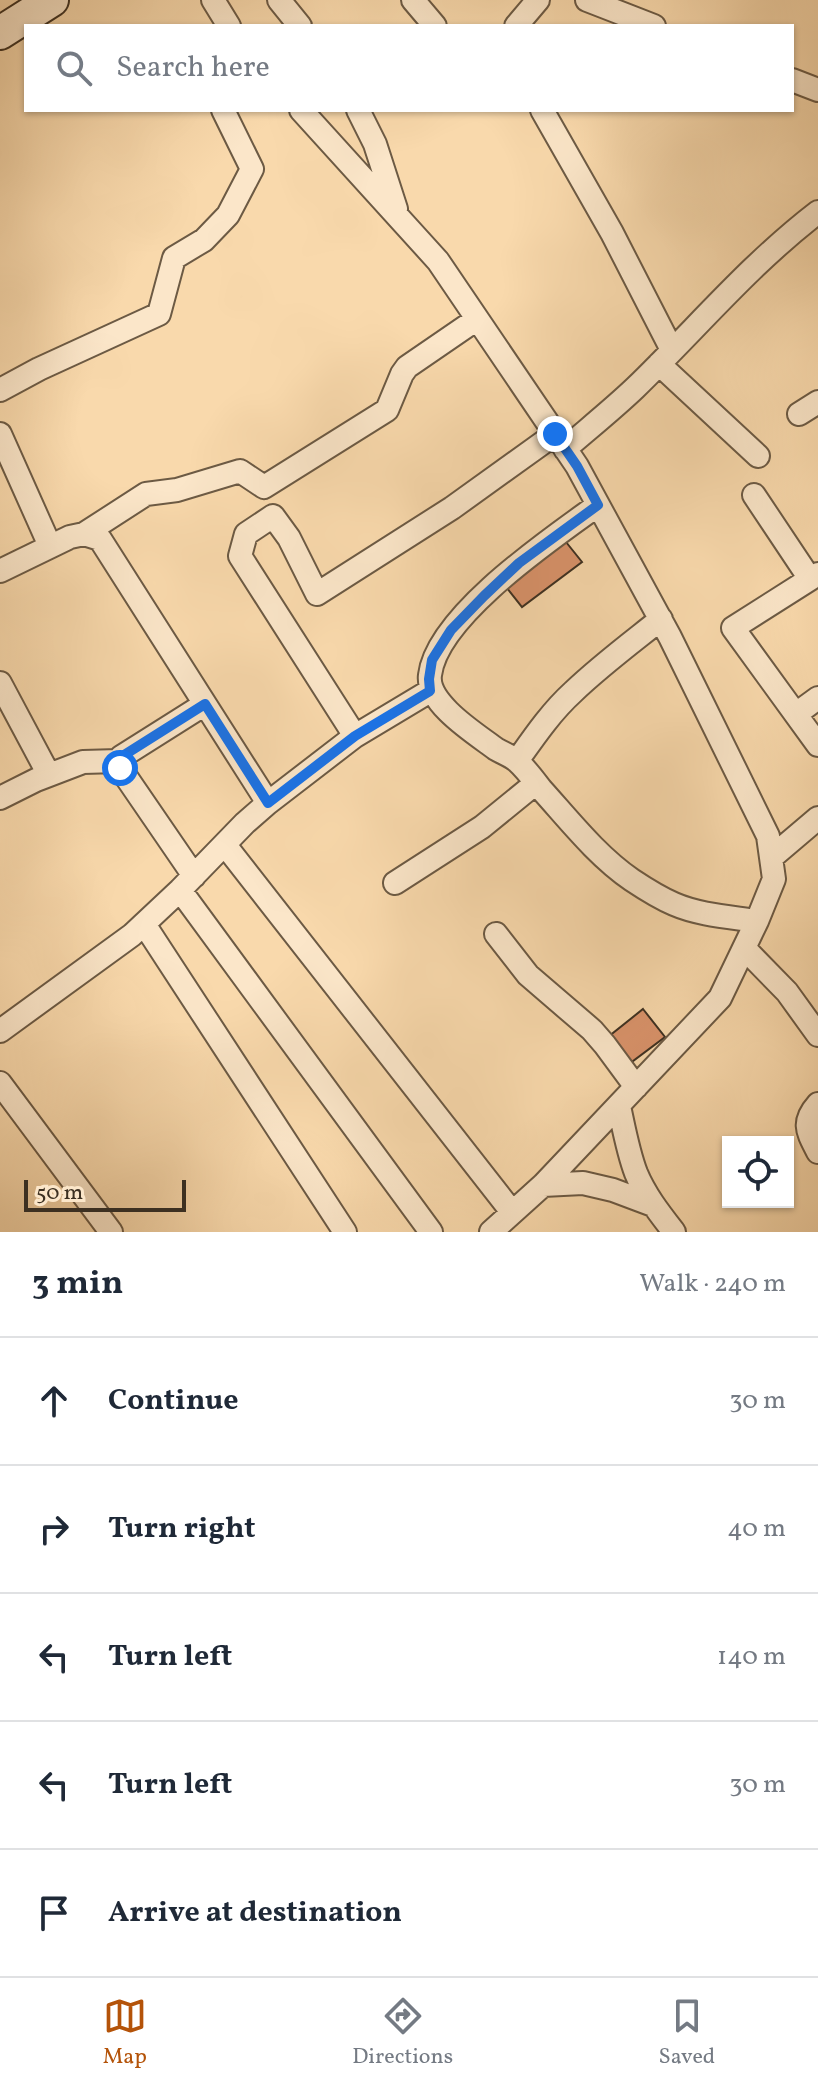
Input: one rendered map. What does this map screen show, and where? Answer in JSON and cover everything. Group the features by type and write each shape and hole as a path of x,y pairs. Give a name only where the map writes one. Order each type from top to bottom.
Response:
{"main road":[{"path":"0,33 52,0"}],"street":[{"path":"213,0 228,24"},
{"path":"279,0 298,24"},
{"path":"413,0 433,24"},
{"path":"518,24 538,0"},
{"path":"587,0 623,7 651,24"},
{"path":"794,81 818,90"},
{"path":"0,390 159,314 174,258 204,240 228,215 252,169 224,112"},
{"path":"303,112 438,261 560,442 661,619 768,836 772,857 774,879 745,949 720,998 543,1185 491,1232"},
{"path":"359,112 375,144 398,217"},
{"path":"543,112 612,233 666,357 758,456"},
{"path":"355,736 240,556 246,534 273,516 289,538 317,594 560,442 633,390 736,283 783,238 818,212"},
{"path":"0,571 70,537 84,534 146,494 177,490 240,471 264,487 387,410 407,367 477,319"},
{"path":"0,434 50,546"},
{"path":"754,495 814,576 733,628 818,745"},
{"path":"598,505 519,563 451,630 432,660 430,691 445,709 497,750 517,761 592,845 630,879 675,905 757,921"},
{"path":"84,534 100,539 268,803"},
{"path":"517,761 570,694 661,619"},
{"path":"0,683 49,775"},
{"path":"0,1031 132,935 268,803 355,736 430,691"},
{"path":"796,714 818,698"},
{"path":"0,798 83,762 118,761 205,704"},
{"path":"118,761 187,883 431,1232"},
{"path":"395,883 482,827 536,783"},
{"path":"772,857 818,818"},
{"path":"225,845 512,1212"},
{"path":"144,924 345,1232"},
{"path":"496,934 528,975 574,1013 605,1045 636,1087"},
{"path":"745,949 787,992 818,1035"},
{"path":"0,1083 111,1232"},
{"path":"818,1104 807,1122 808,1133 818,1152"},
{"path":"619,1106 637,1176 653,1205 674,1232"},
{"path":"543,1185 583,1183 653,1205"}],"building":[{"path":"562,537 582,562 522,607 503,583"},
{"path":"643,1009 665,1037 629,1064 608,1037"}],"route":[{"path":"120,768 118,761 121,757 205,704 268,803 355,736 430,691 432,660 451,630 519,563 598,505 555,434"}]}
